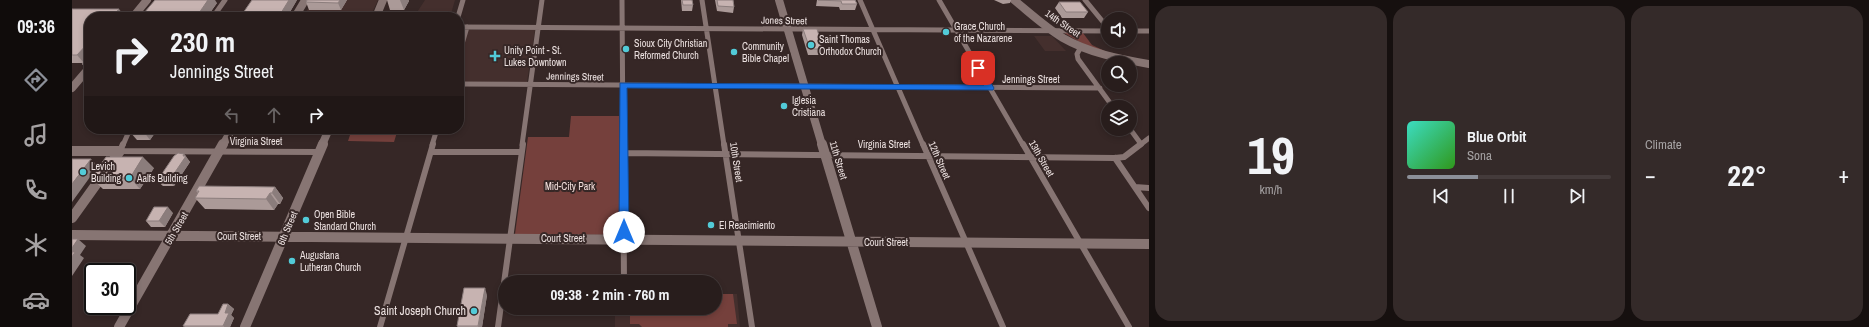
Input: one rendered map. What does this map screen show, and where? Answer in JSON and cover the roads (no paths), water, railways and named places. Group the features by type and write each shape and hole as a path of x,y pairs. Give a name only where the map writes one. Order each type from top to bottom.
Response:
{"main road":[{"path":"137,12 148,0"},
{"path":"378,12 383,0"},
{"name":"11th Street","path":"780,0 877,327"},
{"name":"14th Street","path":"1014,0 1053,31 1081,47"},
{"path":"298,12 304,1"},
{"path":"1081,47 1120,59 1149,64"},
{"path":"72,88 84,74"},
{"name":"5th Street","path":"119,327 229,134"},
{"name":"6th Street","path":"245,327 327,134"},
{"name":"Virginia Street","path":"72,151 120,151"},
{"path":"72,218 120,151"},
{"name":"Court Street","path":"72,235 1149,244"}],"street":[{"path":"217,12 225,0"},
{"path":"459,12 463,0"},
{"path":"498,327 542,0"},
{"path":"622,0 624,275"},
{"name":"10th Street","path":"702,0 752,327"},
{"name":"12th Street","path":"860,0 1003,327"},
{"name":"13th Street","path":"939,0 1128,327"},
{"path":"1085,0 1101,21"},
{"path":"464,37 467,27"},
{"name":"Jones Street","path":"467,27 956,31 1101,30"},
{"path":"1137,31 1149,31"},
{"name":"14th Street","path":"1081,47 1077,54 1078,59 1108,100"},
{"name":"Jennings Street","path":"464,84 1100,88"},
{"path":"120,151 128,134"},
{"path":"380,327 436,134"},
{"path":"1135,136 1141,144"},
{"name":"Virginia Street","path":"623,153 1115,158 1124,157 1149,138"},
{"name":"Virginia Street","path":"120,151 320,152"},
{"path":"431,152 521,152"},
{"path":"1115,158 1149,208"},
{"path":"1134,187 1149,188"}],"place":[{"name":"Grace Church of the Nazarene","path":"946,32"},
{"name":"Saint Thomas Orthodox Church","path":"811,45"},
{"name":"Sioux City Christian Reformed Church","path":"626,49"},
{"name":"Community Bible Chapel","path":"734,52"},
{"name":"Unity Point - St. Lukes Downtown","path":"495,56"},
{"name":"Iglesia Cristiana","path":"784,106"},
{"name":"Levich Building","path":"83,172"},
{"name":"Aalfs Building","path":"129,178"},
{"name":"Open Bible Standard Church","path":"306,220"},
{"name":"El Reacimiento","path":"711,225"},
{"name":"Augustana Lutheran Church","path":"292,261"},
{"name":"Saint Joseph Church","path":"474,311"}],"park label":[{"name":"Mid-City Park","path":"570,186"}]}
